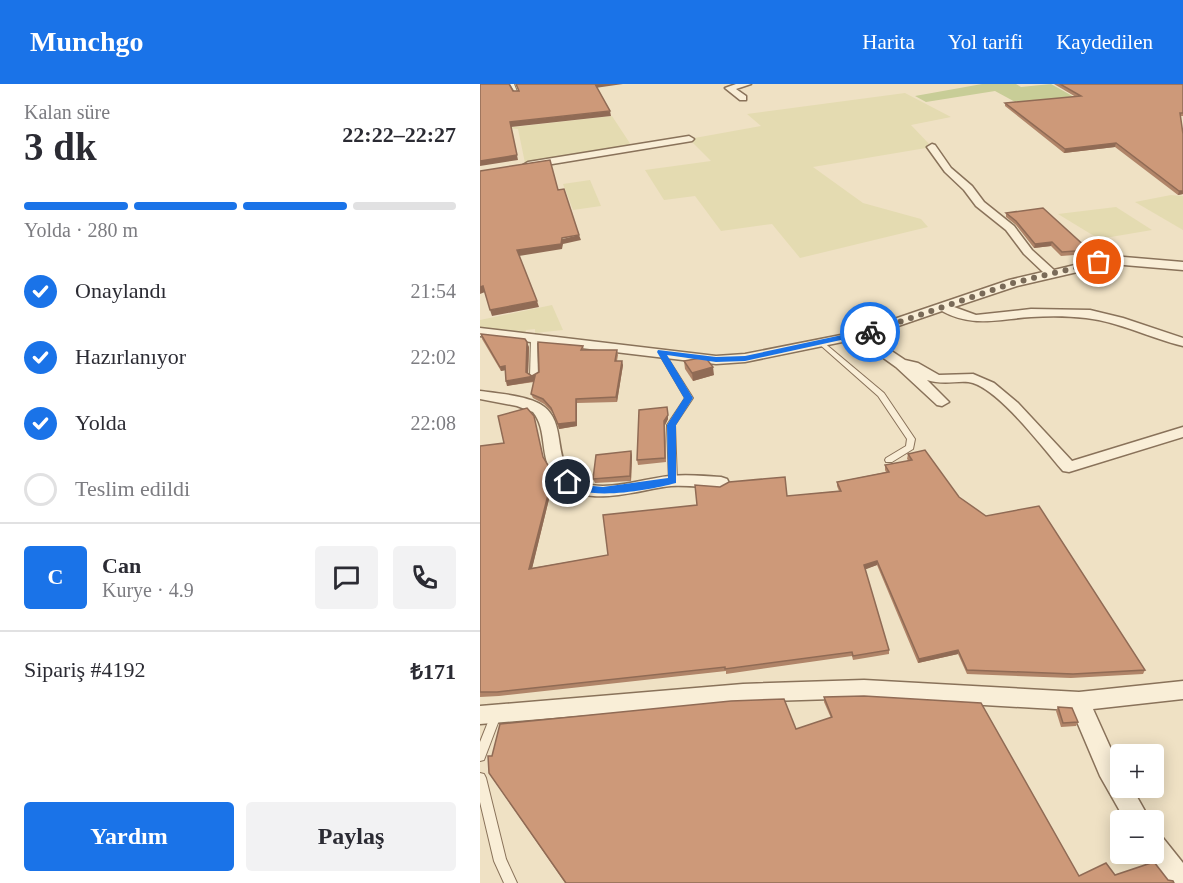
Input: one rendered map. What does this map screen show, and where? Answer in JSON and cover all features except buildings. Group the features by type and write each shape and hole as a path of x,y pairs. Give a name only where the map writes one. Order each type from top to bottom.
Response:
{"street":[{"path":"743,98 729,88 747,84"},
{"path":"515,167 689,139"},
{"path":"932,147 948,170 968,188 980,204 1010,228 1029,252 1051,273"},
{"path":"480,332 716,360 745,358 859,335 1013,283 1112,260 1183,266"},
{"path":"942,306 960,318 979,320 1028,313 1084,313 1111,318 1158,336 1183,342"},
{"path":"859,335 901,364 942,402"},
{"path":"901,364 917,366 932,378 944,380 967,377 980,380 1002,397 1069,466 1183,432"},
{"path":"480,395 538,409 546,419 556,469 568,482 580,488 603,490 673,481 721,483"},
{"path":"488,715 743,693 864,689 1079,701 1183,690"},
{"path":"1079,701 1108,770 1132,810"},
{"path":"1164,859 1183,883"}],"lane":[{"path":"512,84 517,93"},
{"path":"534,338 534,377"},
{"path":"820,342 881,395 911,440 910,447 890,460"},
{"path":"661,352 689,398 671,425 673,481"},
{"path":"480,756 488,715"},
{"path":"480,778 500,861 511,883"}],"shaded area":[{"path":"905,93 951,117 911,125 932,147 813,167 863,203 921,219 928,227 800,258 772,224 721,231 695,196 664,200 645,170 711,161 689,139 761,126 747,114"},
{"path":"612,116 631,145 525,163 518,129 506,128"},
{"path":"590,180 601,206 573,210 563,184"},
{"path":"1171,195 1183,196 1183,230 1135,202"},
{"path":"1116,207 1152,230 1099,239 1058,214"},
{"path":"552,305 563,330 535,333 535,329 526,330 525,333 480,329 480,320"}],"green space":[{"path":"982,84 1016,84 1021,87 1051,84 1076,98 1019,104 995,91 926,102 915,96"}],"way so far":[{"path":"870,332 1013,283 1099,262"}],"route":[{"path":"568,482 580,488 603,490 673,481 671,425 689,398 661,352 716,360 745,358 870,332"}]}
